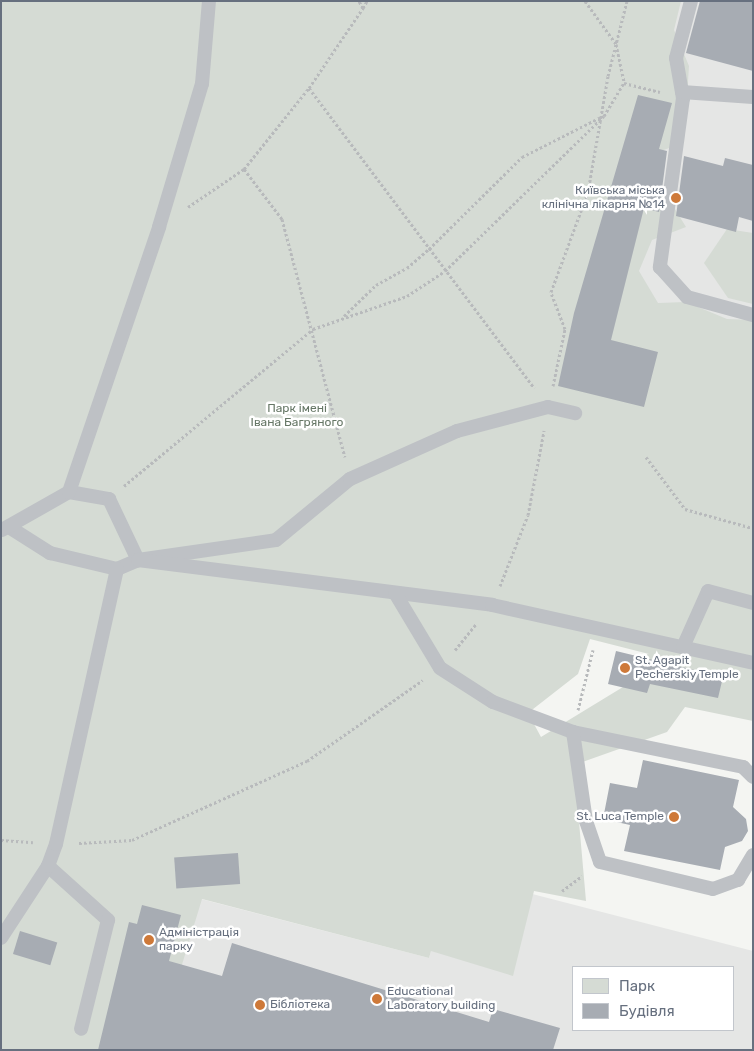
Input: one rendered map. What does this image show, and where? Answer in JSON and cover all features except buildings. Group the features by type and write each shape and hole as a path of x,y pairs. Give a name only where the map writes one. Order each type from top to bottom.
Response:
{"lane":[{"path":"69,492 160,227 202,84 209,1"},
{"path":"691,1 676,58 682,95 660,267 686,297 753,315"},
{"path":"682,95 753,97"},
{"path":"5,528 50,554 118,569 138,560 276,540 350,479 457,431 548,407 575,413"},
{"path":"5,528 69,492 109,499 138,560"},
{"path":"138,560 492,605 753,663"},
{"path":"1,938 48,866 56,844 118,569"},
{"path":"683,647 708,591 753,603"},
{"path":"395,593 440,668 493,702 573,732 744,767 753,777"},
{"path":"573,732 586,821 600,862 713,889 738,880 753,855"},
{"path":"48,866 108,920 81,1030"}],"path":[{"path":"359,1 364,8"},
{"path":"160,227 244,169 309,88 367,1"},
{"path":"109,499 313,329 407,296 445,271 604,116 624,83 616,44 585,1"},
{"path":"1,840 56,844 132,840 308,761 440,668 492,605 528,515 565,329 551,292 588,192 604,116 616,44 627,1"},
{"path":"624,83 682,95"},
{"path":"309,88 548,407"},
{"path":"343,317 376,285 407,268 429,249 522,157 604,116"},
{"path":"244,169 282,219 313,329 350,479"},
{"path":"646,457 685,509 752,528"},
{"path":"573,732 598,628"}],"shaded area":[{"name":"Київська міська клінічна лікарня №14","path":"646,1 753,1 753,357 574,313"},
{"path":"451,873 753,951 753,1050 156,1050 201,899 429,958"}],"green space":[{"name":"Парк імені Івана Багряного","path":"1,1 681,1 674,30 689,66 684,143 643,157 686,227 652,240 639,271 658,303 686,302 727,319 753,320 753,721 685,707 667,732 574,765 586,901 534,891 513,976 431,951 429,958 202,899 156,1050 1,1050","holes":["590,639 649,654 639,655 623,687 541,737 528,713 578,674"]},
{"path":"727,229 753,233 753,304 728,298 704,263"}],"place":[{"name":"Київська міська клінічна лікарня №14","path":"676,198"},
{"name":"St. Agapit Pecherskiy Temple","path":"625,668"},
{"name":"St. Luca Temple","path":"674,817"},
{"name":"Адміністрація парку","path":"149,940"},
{"name":"Educational Laboratory building","path":"377,999"},
{"name":"Бібліотека","path":"260,1005"}]}
